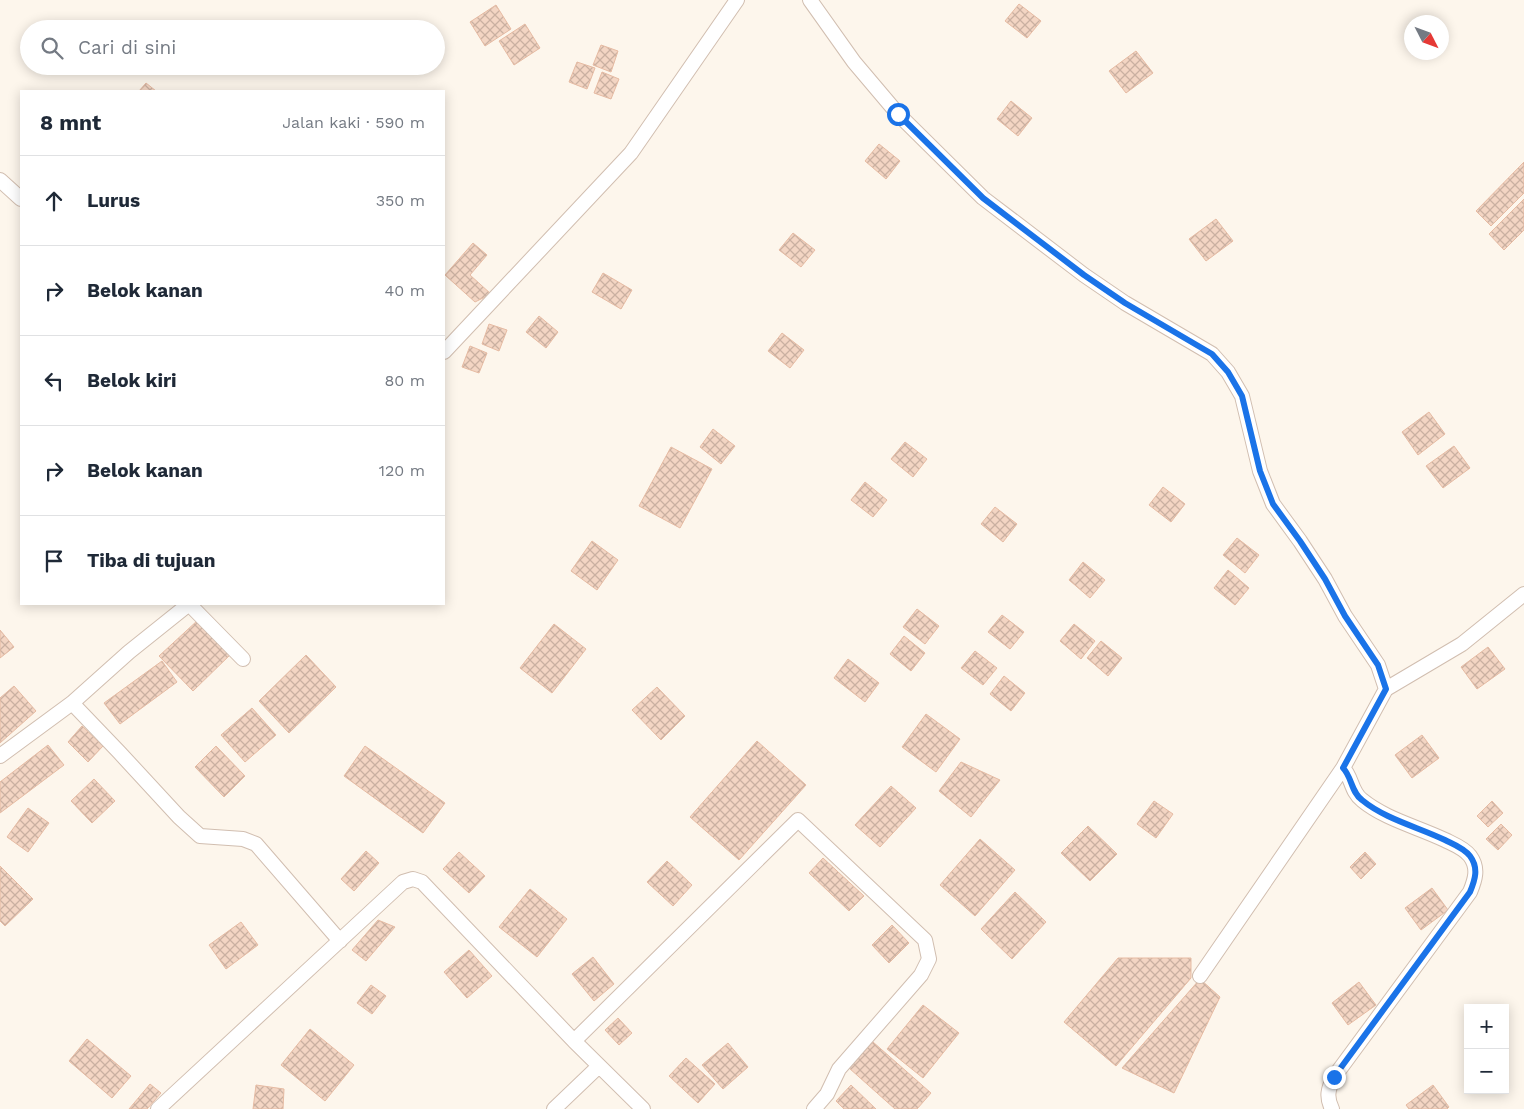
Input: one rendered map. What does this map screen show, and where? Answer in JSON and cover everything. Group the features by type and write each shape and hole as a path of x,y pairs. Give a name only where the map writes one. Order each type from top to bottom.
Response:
{"street":[{"path":"445,351 631,154 737,0"},
{"path":"810,0 854,62 898,114 983,198 1084,275 1125,303 1212,354 1228,372 1242,396 1260,471 1273,504 1325,579 1345,616 1378,665 1386,689"},
{"path":"0,180 20,198"},
{"path":"1200,976 1343,768 1386,689 1462,644 1524,594"},
{"path":"0,756 72,703 129,652 188,605"},
{"path":"190,605 243,659"},
{"path":"72,703 179,817 200,836 243,839 256,844 340,941"},
{"path":"1332,1109 1328,1098 1329,1087 1334,1077 1470,892 1476,874 1470,856 1458,846 1392,818 1360,799 1351,784 1347,772 1343,768"},
{"path":"574,1041 798,820 925,940 928,959 921,975 839,1068 827,1094 814,1109"},
{"path":"158,1109 403,882 413,879 422,882 574,1041 643,1109"},
{"path":"554,1109 599,1066"}],"building":[{"path":"1019,4 1041,21 1027,38 1005,21"},
{"path":"496,5 511,29 485,46 470,22"},
{"path":"525,24 540,48 514,65 499,41"},
{"path":"601,45 618,51 611,72 593,65"},
{"path":"1136,51 1153,73 1126,93 1109,71"},
{"path":"577,62 595,68 587,89 569,82"},
{"path":"602,72 619,79 611,99 594,93"},
{"path":"146,83 155,90 140,90"},
{"path":"1011,101 1032,118 1018,136 997,119"},
{"path":"879,144 900,161 886,179 865,161"},
{"path":"1524,162 1524,193 1491,226 1476,211"},
{"path":"1524,199 1524,230 1504,250 1489,234"},
{"path":"1216,219 1233,241 1206,261 1189,239"},
{"path":"793,233 815,250 801,267 779,250"},
{"path":"473,243 487,255 470,275 491,294 475,302 445,275"},
{"path":"603,273 632,290 621,309 592,292"},
{"path":"539,316 558,332 546,348 526,332"},
{"path":"489,324 507,330 499,351 482,344"},
{"path":"782,333 804,350 790,368 768,351"},
{"path":"470,346 487,353 479,373 462,367"},
{"path":"1429,412 1445,434 1418,455 1402,432"},
{"path":"713,429 735,446 721,464 700,447"},
{"path":"905,442 927,459 913,477 891,459"},
{"path":"1454,446 1470,468 1443,488 1426,466"},
{"path":"671,447 712,469 680,528 639,506"},
{"path":"865,482 887,500 873,517 851,500"},
{"path":"1163,487 1185,504 1171,522 1149,505"},
{"path":"995,507 1017,524 1003,542 981,524"},
{"path":"1237,538 1259,555 1245,573 1223,555"},
{"path":"592,541 618,560 597,590 571,571"},
{"path":"1083,562 1105,580 1090,598 1069,580"},
{"path":"1228,570 1249,588 1235,605 1214,588"},
{"path":"917,609 939,626 925,644 903,627"},
{"path":"1002,615 1024,632 1010,649 988,632"},
{"path":"198,620 231,654 193,691 159,656"},
{"path":"554,624 586,649 552,693 520,668"},
{"path":"1074,624 1095,641 1081,659 1060,641"},
{"path":"0,630 14,647 0,658"},
{"path":"904,636 925,653 911,671 890,654"},
{"path":"1101,641 1122,658 1108,676 1087,658"},
{"path":"1488,647 1505,669 1477,689 1461,667"},
{"path":"975,651 997,668 983,685 961,668"},
{"path":"306,655 336,687 289,733 259,701"},
{"path":"848,659 879,683 865,702 834,678"},
{"path":"162,661 177,682 120,724 104,703"},
{"path":"1004,676 1025,693 1011,711 990,694"},
{"path":"14,686 36,711 0,743 0,698"},
{"path":"657,687 685,716 661,740 632,710"},
{"path":"252,708 276,735 245,762 221,735"},
{"path":"926,714 960,739 936,772 902,747"},
{"path":"82,726 103,746 88,762 68,742"},
{"path":"1422,735 1439,758 1412,778 1395,755"},
{"path":"757,741 806,785 739,860 690,817"},
{"path":"48,745 64,765 0,813 0,782"},
{"path":"216,746 245,776 224,797 195,767"},
{"path":"365,746 445,803 423,833 344,776"},
{"path":"961,762 1000,780 971,817 939,791"},
{"path":"94,779 115,801 92,823 71,801"},
{"path":"891,786 916,808 880,847 855,825"},
{"path":"1154,801 1173,814 1156,838 1137,824"},
{"path":"1492,801 1503,813 1488,827 1477,816"},
{"path":"28,808 49,823 28,852 7,837"},
{"path":"1501,824 1512,835 1498,850 1486,839"},
{"path":"1088,826 1117,854 1090,881 1061,853"},
{"path":"980,839 1015,870 975,916 940,885"},
{"path":"366,851 379,863 354,891 341,879"},
{"path":"459,852 485,876 469,893 443,869"},
{"path":"1365,852 1376,864 1361,879 1350,867"},
{"path":"823,858 864,896 849,911 809,873"},
{"path":"667,861 692,885 673,906 647,882"},
{"path":"0,866 33,899 5,926 0,921"},
{"path":"1432,888 1448,910 1421,930 1405,908"},
{"path":"530,889 567,919 537,957 499,927"},
{"path":"1015,892 1046,922 1012,959 981,929"},
{"path":"378,920 395,927 366,961 352,950"},
{"path":"241,922 258,945 226,969 209,945"},
{"path":"892,925 909,943 889,963 872,945"},
{"path":"469,950 492,976 467,998 444,972"},
{"path":"593,957 614,984 594,1001 572,974"},
{"path":"1118,958 1191,958 1191,978 1116,1066 1064,1022"},
{"path":"1200,979 1220,997 1174,1093 1122,1068"},
{"path":"1359,982 1376,1005 1348,1025 1332,1003"},
{"path":"371,985 386,996 372,1014 357,1003"},
{"path":"923,1005 959,1033 923,1078 887,1049"},
{"path":"618,1018 632,1033 619,1045 605,1030"},
{"path":"310,1029 354,1065 325,1101 281,1065"},
{"path":"87,1039 131,1076 112,1098 69,1061"},
{"path":"873,1042 931,1093 917,1109 895,1109 849,1068"},
{"path":"728,1043 748,1067 723,1089 702,1065"},
{"path":"686,1058 715,1084 698,1103 669,1076"},
{"path":"150,1084 161,1093 147,1109 129,1109"},
{"path":"256,1085 284,1089 283,1109 253,1109"},
{"path":"851,1085 876,1109 844,1109 836,1101"},
{"path":"1433,1085 1449,1107 1447,1109 1409,1109 1406,1105"}],"route":[{"path":"898,114 983,198 1084,275 1125,303 1212,354 1228,372 1242,396 1260,471 1273,504 1325,579 1345,616 1378,665 1386,689 1343,768 1347,772 1354,791 1360,799 1392,818 1458,846 1470,856 1474,864 1476,874 1470,892 1334,1077"}]}
